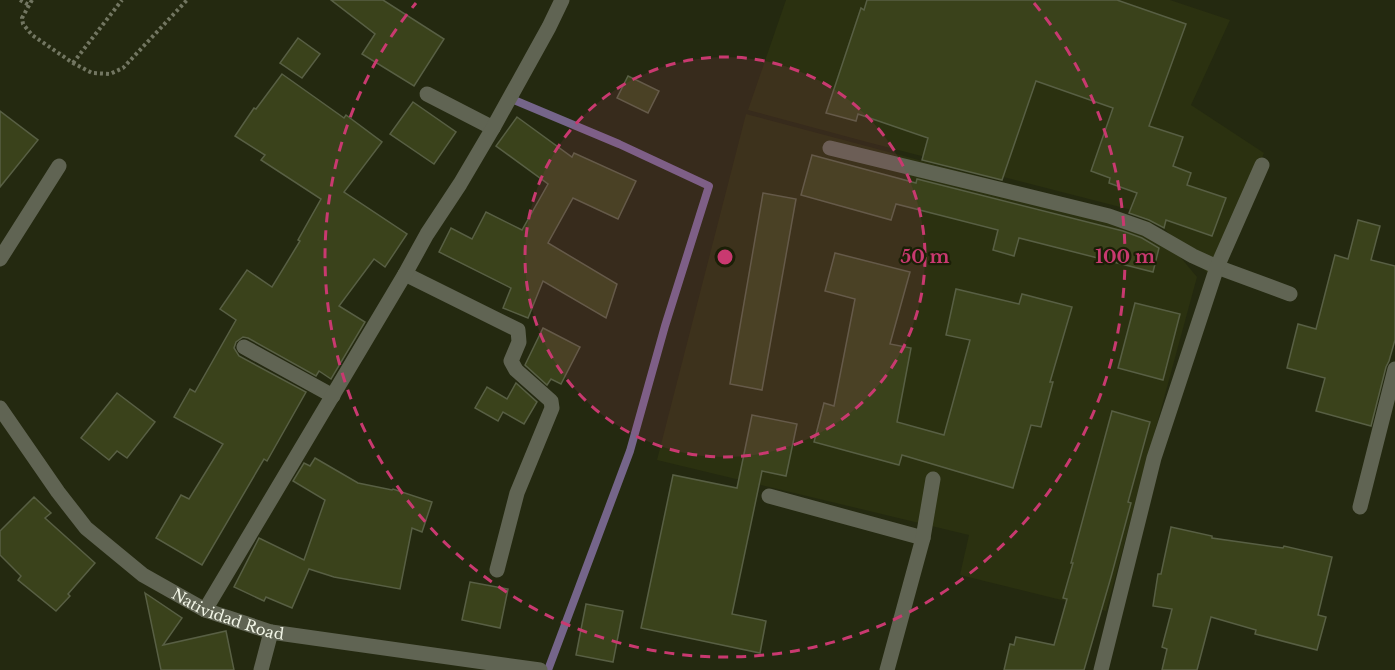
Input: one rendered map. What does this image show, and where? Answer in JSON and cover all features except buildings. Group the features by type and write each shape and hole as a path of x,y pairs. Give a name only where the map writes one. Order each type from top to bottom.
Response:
{"street":[{"path":"205,610 427,234 493,128 562,0"},
{"path":"427,94 493,128"},
{"path":"830,148 1109,216 1146,229 1217,267 1290,294"},
{"path":"1101,670 1154,458 1217,267 1262,165"},
{"path":"0,259 59,166"},
{"path":"405,274 518,330 519,342 511,362 516,370 551,401 552,408 517,493 497,570"},
{"path":"244,347 333,396"},
{"path":"1360,507 1395,369"},
{"name":"Natividad Road","path":"0,408 86,528 143,575 205,610 271,633 536,670"},
{"path":"887,670 923,538 933,479"},
{"path":"769,496 923,538"},
{"path":"261,670 271,633"}],"path":[{"path":"20,0 29,5"},
{"path":"32,0 22,18 25,28 73,63 99,75 110,74 123,68 187,0"},
{"path":"73,63 122,0"}],"shaded area":[{"path":"786,0 1170,0 1230,20 1191,105 1264,153 1212,278 1155,219 1128,209 748,110"},
{"path":"746,114 1151,222 1197,277 1106,611 960,575 969,535 657,460"}],"waterway":[{"path":"514,100 619,144 709,186 665,326 630,451 548,670"}]}
